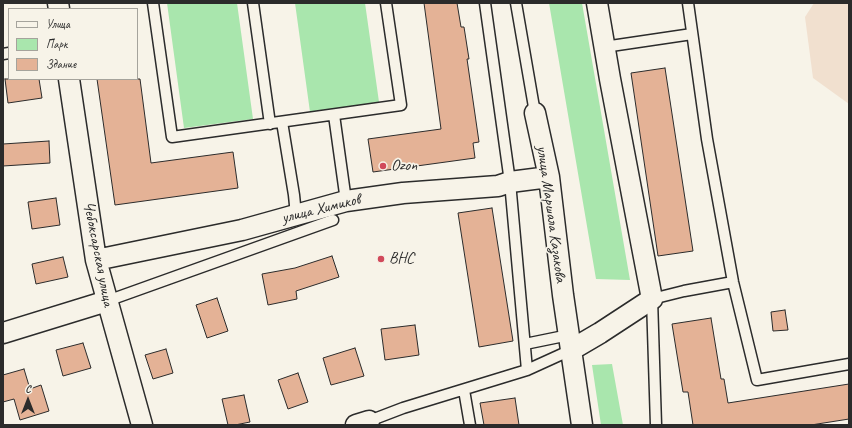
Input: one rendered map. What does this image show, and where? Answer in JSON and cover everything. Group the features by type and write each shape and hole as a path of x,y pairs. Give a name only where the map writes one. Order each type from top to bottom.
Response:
{"street":[{"path":"570,342 600,333 652,299 604,48 597,3"},
{"name":"Чебоксарская улица","path":"69,80 96,260 142,425"},
{"name":"улица Маршала Казакова","path":"535,113 549,177 582,425"},
{"name":"улица Химиков","path":"96,260 242,230 346,201 403,193 498,186 510,182 549,177"},
{"path":"3,332 107,301"}],"lane":[{"path":"153,3 172,137 401,106 386,3"},
{"path":"253,3 270,124"},
{"path":"485,3 510,182 527,370"},
{"name":"улица Маршала Казакова","path":"516,3 535,113"},
{"path":"688,3 707,139 733,282 757,380 849,364"},
{"path":"604,48 692,34"},
{"path":"334,115 346,201"},
{"path":"282,122 296,215"},
{"path":"107,301 333,220"},
{"path":"656,425 652,299 684,291 733,282"},
{"path":"525,344 570,342"},
{"path":"365,424 403,408 527,370 570,342"},
{"path":"464,390 470,425"}],"shaded area":[{"path":"814,3 849,3 849,104 813,78 805,17"}],"green space":[{"path":"167,3 237,3 253,119 184,128"},
{"path":"295,3 365,3 379,102 310,112"},
{"path":"549,3 582,3 630,280 596,279"},
{"path":"612,364 623,425 601,425 592,365"}],"building":[{"path":"424,3 457,3 461,27 464,27 479,142 473,143 475,158 373,172 368,139 441,129"},
{"path":"665,68 693,251 658,256 631,73"},
{"path":"5,79 39,80 42,98 8,103"},
{"path":"140,79 151,163 233,152 238,188 115,205 97,80"},
{"path":"49,141 50,163 3,166 3,144"},
{"path":"56,198 60,225 32,229 28,202"},
{"path":"492,208 513,341 479,347 458,213"},
{"path":"332,256 339,277 296,291 297,299 268,305 262,274 295,268"},
{"path":"63,257 68,277 36,284 32,264"},
{"path":"217,298 228,331 207,338 196,305"},
{"path":"785,310 788,330 773,331 771,312"},
{"path":"711,318 721,379 724,379 728,403 849,384 849,419 811,425 693,425 688,392 683,392 672,324"},
{"path":"415,325 419,355 385,360 381,329"},
{"path":"83,343 91,368 63,376 56,350"},
{"path":"355,348 364,376 331,385 323,358"},
{"path":"166,349 173,373 153,379 145,355"},
{"path":"24,369 30,389 41,385 49,411 20,420 14,399 3,402 3,375"},
{"path":"298,373 308,402 288,409 278,380"},
{"path":"244,395 250,422 228,425 222,399"},
{"path":"515,398 519,425 484,425 480,403"}],"place":[{"name":"Ozon","path":"383,166"},
{"name":"ВНС","path":"381,259"}]}
